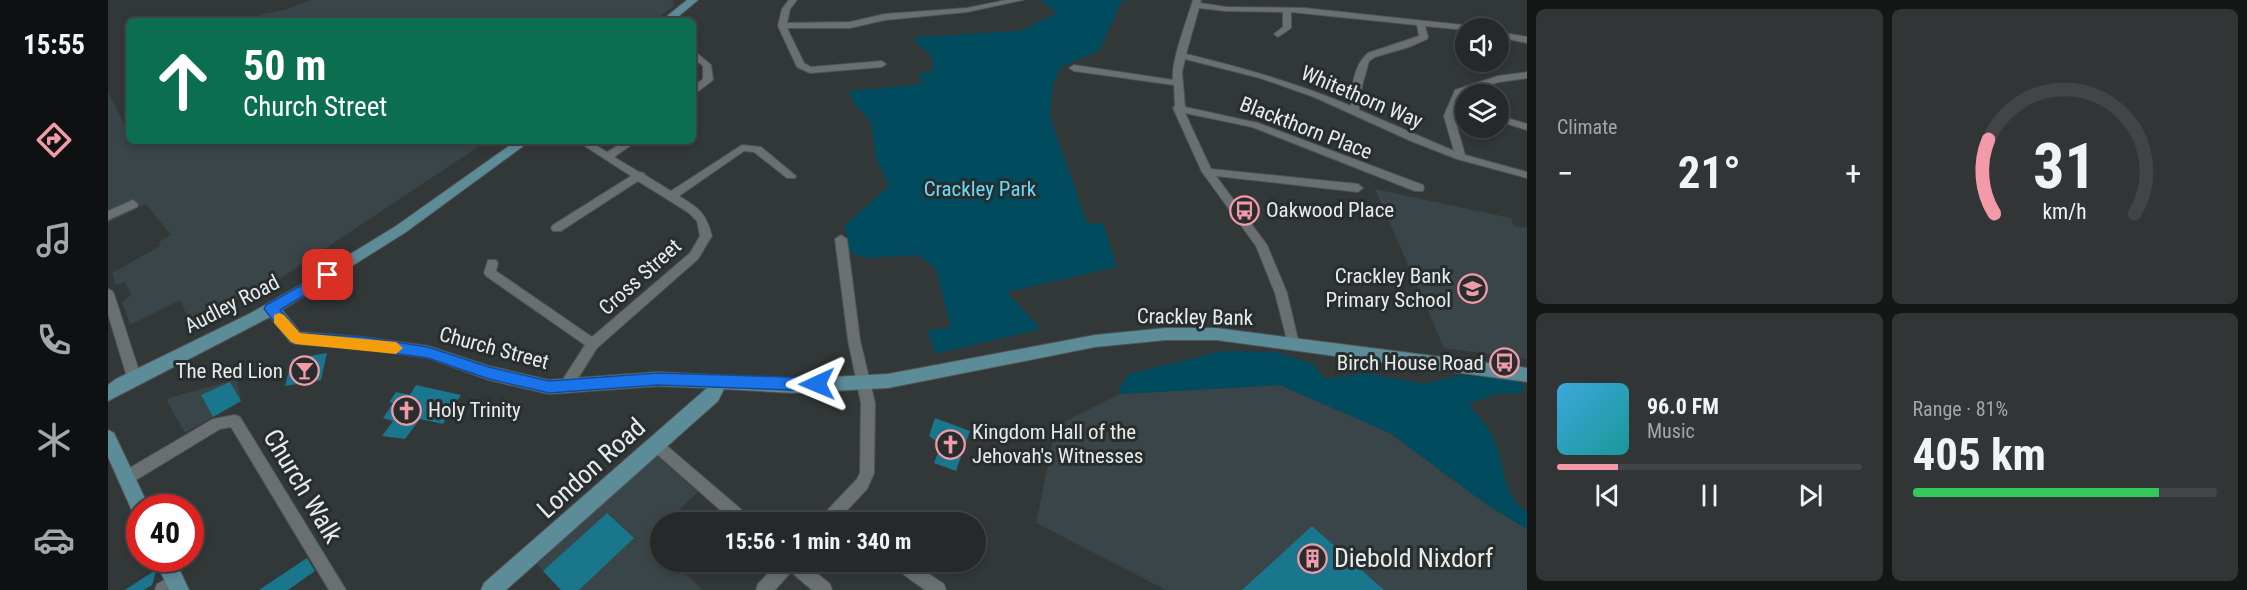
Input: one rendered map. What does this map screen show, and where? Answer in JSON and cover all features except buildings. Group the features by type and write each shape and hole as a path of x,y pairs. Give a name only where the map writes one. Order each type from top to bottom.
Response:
{"street":[{"path":"670,18 693,0"},
{"path":"793,0 786,9 782,26 796,61 810,70 882,64"},
{"path":"782,26 850,25 885,17 967,10 1019,0"},
{"path":"1293,344 1281,293 1261,245 1207,172 1186,133 1178,108 1176,83 1181,55 1197,2 1226,9 1340,10 1455,26"},
{"path":"1278,34 1287,28 1287,9"},
{"path":"1355,110 1358,74 1365,60 1375,52 1424,37 1420,22"},
{"path":"1509,36 1527,40"},
{"name":"Whitethorn Way","path":"1181,55 1263,76 1355,110 1414,139 1461,157 1527,176"},
{"path":"696,56 707,65 708,80 696,90"},
{"path":"1074,68 1176,83"},
{"path":"1461,157 1449,116 1458,92 1498,79 1527,75"},
{"name":"Blackthorn Place","path":"1178,108 1255,124 1419,189"},
{"path":"1509,121 1527,127"},
{"name":"Audley Road","path":"108,394 134,377 271,309 374,247 520,144"},
{"name":"Cross Street","path":"565,387 593,344 700,248 706,236 702,220 693,210 587,144"},
{"path":"608,156 627,144"},
{"path":"672,196 742,148 757,149 792,176"},
{"path":"1207,172 1358,188"},
{"path":"557,228 640,176"},
{"path":"108,216 133,204"},
{"path":"839,512 862,484 867,473 868,403 854,340 841,239"},
{"path":"492,263 490,273 593,344"},
{"path":"108,294 134,377"},
{"name":"Church Street","path":"271,309 296,338 363,343 428,352 525,383 565,387 658,379 720,381"},
{"name":"Crackley Bank","path":"720,381 793,386 888,381 1072,345 1136,335 1216,334 1527,375"},
{"name":"London Road","path":"490,590 712,396 720,381"},
{"name":"Church Walk","path":"126,478 218,423 235,421 338,590"},
{"path":"108,438 134,494"},
{"path":"655,444 733,512"},
{"path":"168,572 173,587"},
{"path":"765,590 781,572"},
{"path":"804,572 824,590"},
{"path":"915,572 938,590"}],"shaded area":[{"path":"311,0 673,0 674,6 657,18 257,18 262,14 285,10"},
{"path":"108,92 126,128 126,144 135,146 135,144 482,144 269,286 189,320 180,300 130,325 122,302 131,295 125,282 116,285 112,273 160,246 159,242 171,235 146,204 108,223"},
{"name":"Crackley Bank Primary School","path":"1375,189 1511,218 1514,226 1527,228 1527,359 1444,348"},
{"path":"237,379 241,401 185,433 166,399"},
{"path":"1280,385 1390,433 1486,504 1527,529 1527,590 1166,590 1036,523 1056,426 1119,394"},
{"path":"656,455 698,492 677,512 650,512 650,572 684,572 703,590 561,590 537,564"}],"green space":[{"name":"Crackley Park","path":"1040,0 1133,0 1122,1 1099,51 1061,67 1053,84 1050,117 1087,223 1103,224 1117,267 1007,292 1041,329 935,354 928,330 951,328 936,269 918,255 865,258 850,252 845,225 889,186 876,159 871,122 854,104 849,91 922,84 920,73 933,71 932,56 917,44 914,37 1020,31 1057,13"},
{"path":"1223,351 1275,352 1313,364 1325,379 1365,373 1424,384 1460,375 1516,380 1526,388 1517,394 1496,394 1469,404 1492,435 1512,496 1527,512 1527,529 1486,504 1390,433 1280,385 1119,394 1121,385 1129,374"}],"slow traffic":[{"path":"279,319 288,332 296,338 396,348"}],"place":[{"name":"Oakwood Place","path":"1245,210"},
{"name":"Crackley Bank Primary School","path":"1472,288"},
{"name":"Birch House Road","path":"1505,363"},
{"name":"The Red Lion","path":"304,371"},
{"name":"Holy Trinity","path":"407,410"},
{"name":"Kingdom Hall of the Jehovah's Witnesses","path":"951,444"},
{"name":"Diebold Nixdorf","path":"1313,558"}],"route":[{"path":"328,275 271,309 288,332 296,338 363,343 428,352 489,373 549,387 658,379 793,386 817,384"}]}
